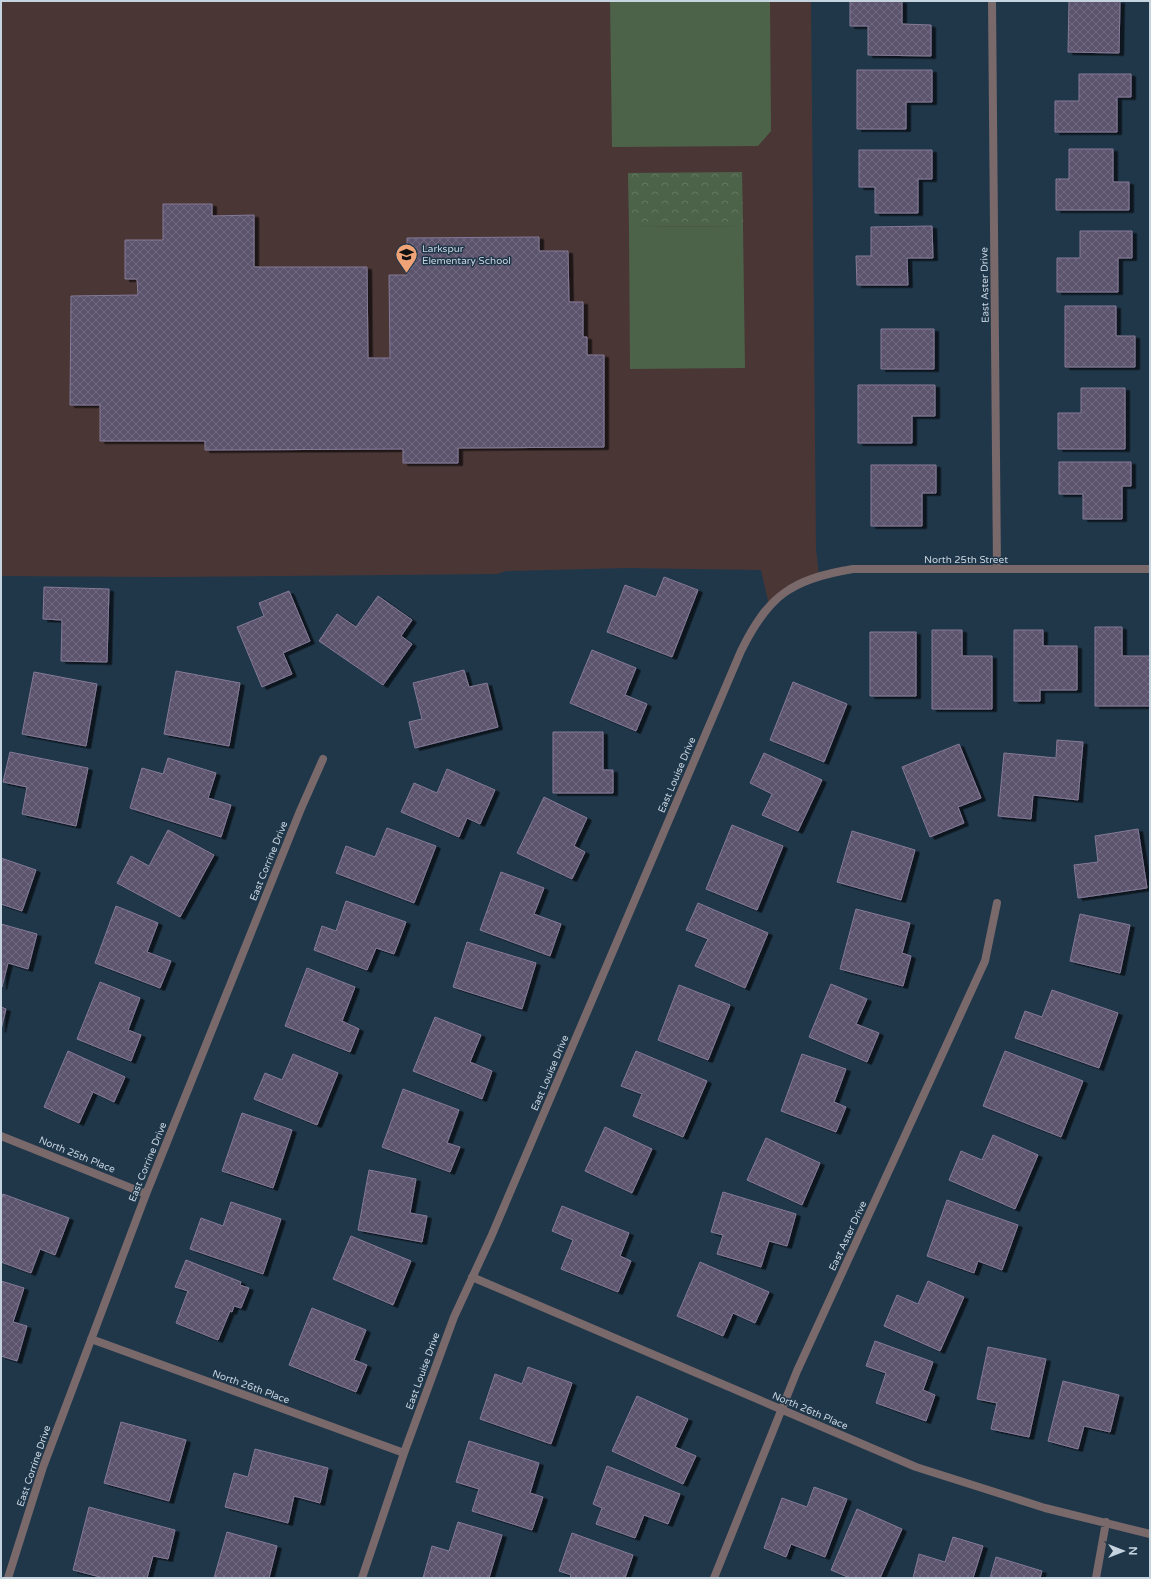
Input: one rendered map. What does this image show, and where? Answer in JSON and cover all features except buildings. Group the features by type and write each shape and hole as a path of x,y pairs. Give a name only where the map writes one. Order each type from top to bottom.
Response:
{"street":[{"name":"East Aster Drive","path":"992,1 997,569"},
{"name":"North 25th Street","path":"786,590 819,576 853,569 1150,569"},
{"name":"East Louise Drive","path":"362,1578 404,1453 454,1317 491,1237 751,629 769,604 786,590"},
{"name":"East Corrine Drive","path":"8,1578 43,1467 146,1194 297,818 323,759"},
{"name":"East Aster Drive","path":"714,1578 797,1371 985,961 997,903"},
{"name":"North 25th Place","path":"1,1136 146,1194"},
{"name":"North 26th Place","path":"472,1277 916,1467 1045,1508 1150,1534"},
{"name":"North 26th Place","path":"91,1339 404,1453"},
{"path":"1096,1578 1106,1522"}],"shaded area":[{"name":"Larkspur Elementary School","path":"1,1 811,1 816,549 819,576 769,605 761,570 628,568 506,571 497,574 164,577 1,576"}],"green space":[{"path":"610,1 770,1 771,131 758,146 612,147"},
{"path":"742,172 743,226 629,227 628,173"},
{"path":"743,226 745,368 630,369 629,227"}],"place":[{"name":"Larkspur Elementary School","path":"407,274"}]}
